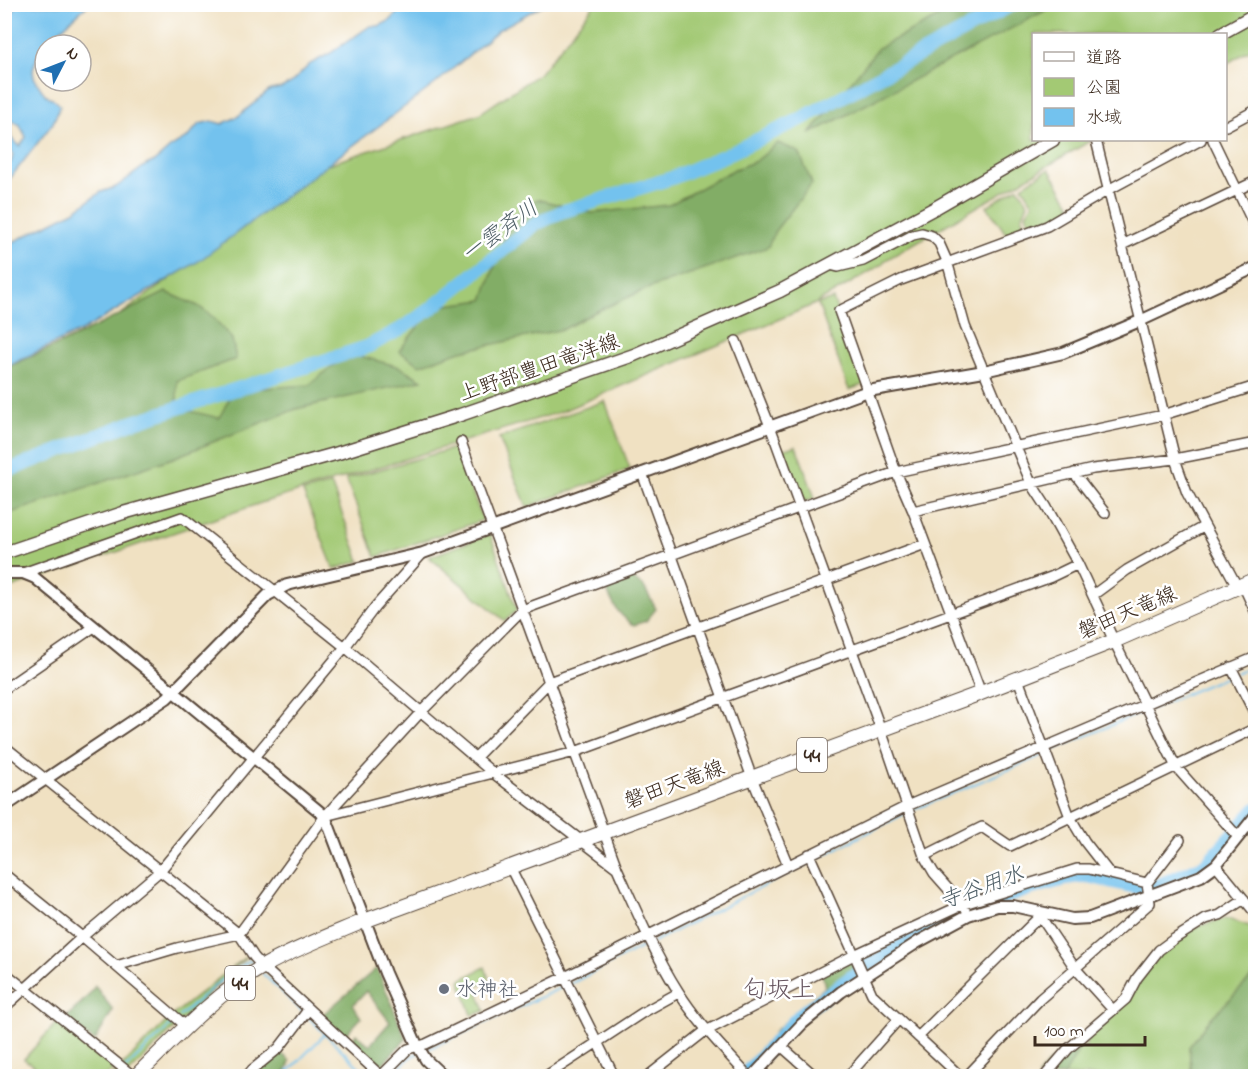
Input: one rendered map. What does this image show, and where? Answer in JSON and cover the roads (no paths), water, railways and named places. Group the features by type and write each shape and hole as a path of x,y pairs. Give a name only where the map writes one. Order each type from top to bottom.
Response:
{"main road":[{"path":"1222,33 1256,14"},
{"name":"上野部豊田竜洋線","path":"4,552 123,513 335,454 460,415 634,355 780,291 935,208 1051,141"},
{"name":"磐田天竜線","path":"135,1077 186,1026 213,1003 263,967 364,921 981,693 1114,641 1245,584"}],"street":[{"path":"1227,125 1256,110"},
{"path":"1096,141 1174,459 1186,493 1203,527 1245,584 1256,613"},
{"path":"981,693 913,511 896,472 839,311 901,280 947,261 1047,226 1108,189 1199,141"},
{"path":"1213,141 1256,229"},
{"path":"1122,245 1256,181"},
{"path":"830,265 838,267 863,261 913,235 922,233 932,236 939,243 947,261 965,326 1031,483 1078,564 1176,767 1238,837"},
{"path":"4,807 174,692 275,590 287,585 423,553 868,391 984,371 1063,353 1140,321 1256,267"},
{"path":"736,341 770,426 881,730 924,856 934,873 964,904 968,915"},
{"path":"116,966 239,934 325,816 421,712 522,610 896,472 1162,415 1256,386"},
{"path":"461,442 617,868 647,936 678,993 748,1077"},
{"path":"913,511 1093,469 1174,459 1256,442"},
{"path":"642,473 752,778 788,865"},
{"path":"1074,473 1105,513"},
{"path":"4,573 23,573 182,517 345,647 475,758 617,868"},
{"path":"1093,595 1127,570 1203,527"},
{"path":"475,758 549,682 925,544"},
{"path":"4,1008 82,937 160,871 255,758 381,600 423,553"},
{"path":"325,816 575,752 1051,577 1078,564"},
{"path":"23,573 35,578 325,816 364,921 417,1045 426,1060 442,1077"},
{"path":"4,689 94,627"},
{"path":"4,746 239,934 263,967 381,1077 408,1049 426,1044 565,977 907,806 1256,657"},
{"path":"1231,667 1256,716"},
{"path":"1018,678 1070,817 1084,842 1110,874"},
{"path":"924,856 982,827 1010,846 1256,728"},
{"path":"753,1077 818,1010 863,976 968,915 997,906 1013,906 1042,915 1072,919 1090,918 1201,876 1216,865 1254,819"},
{"path":"967,1077 1040,999 1150,903 1147,884 1180,840"},
{"path":"809,854 872,994 960,1077"},
{"path":"1216,865 1256,914"},
{"path":"510,867 614,1077"},
{"path":"648,1077 707,1030 854,955 964,904 1077,869 1089,869 1147,884"},
{"path":"4,874 186,1026"},
{"path":"1045,1077 1068,1049 1126,999 1137,978 1159,950 1187,930 1206,919 1220,915 1244,899"},
{"path":"1042,915 1076,968 1113,1011"},
{"path":"918,1037 1042,915"},
{"path":"4,972 135,1077"},
{"path":"546,1077 639,1014 678,993"},
{"path":"247,1077 279,1047 308,1010"},
{"path":"848,1077 898,1019"},
{"path":"781,1046 815,1077"}],"water":[{"path":"18,5 88,5 57,33 33,33 33,93 45,93 60,106 53,123 5,185 5,166 11,162 13,155 5,135 5,21","holes":["10,120 19,124 26,137 20,146 11,138"]},
{"path":"404,5 543,5 500,29 435,84 199,261 85,329 5,367 5,246 74,211 101,192 116,187 187,138 199,124 212,121 222,124 237,117 270,90 291,83 310,64 370,26 379,26 391,20"}],"waterway":[{"name":"一雲斉川","path":"4,472 131,423 367,347 428,311 534,225 561,212 672,178 728,154 799,120 1013,4"},
{"path":"1236,673 1256,665"},
{"path":"1150,709 1231,675"},
{"path":"1048,752 1145,711"},
{"path":"913,810 1043,755"},
{"name":"寺谷用水","path":"743,1076 802,1013 868,965 956,914 1072,877 1087,876 1144,889 1160,885 1205,865 1256,809"},
{"path":"814,860 908,812"},
{"path":"653,942 809,863"},
{"path":"570,984 648,944"},
{"path":"180,1016 217,984 250,960 255,965"},
{"path":"263,974 302,1011"},
{"path":"426,1050 565,986"},
{"path":"306,1015 368,1076"},
{"path":"126,1068 176,1020"},
{"path":"284,1076 326,1033"},
{"path":"390,1076 418,1053"}],"place":[{"name":"水神社","path":"444,989"}],"district":[{"name":"匂坂上","path":"779,989"}]}
